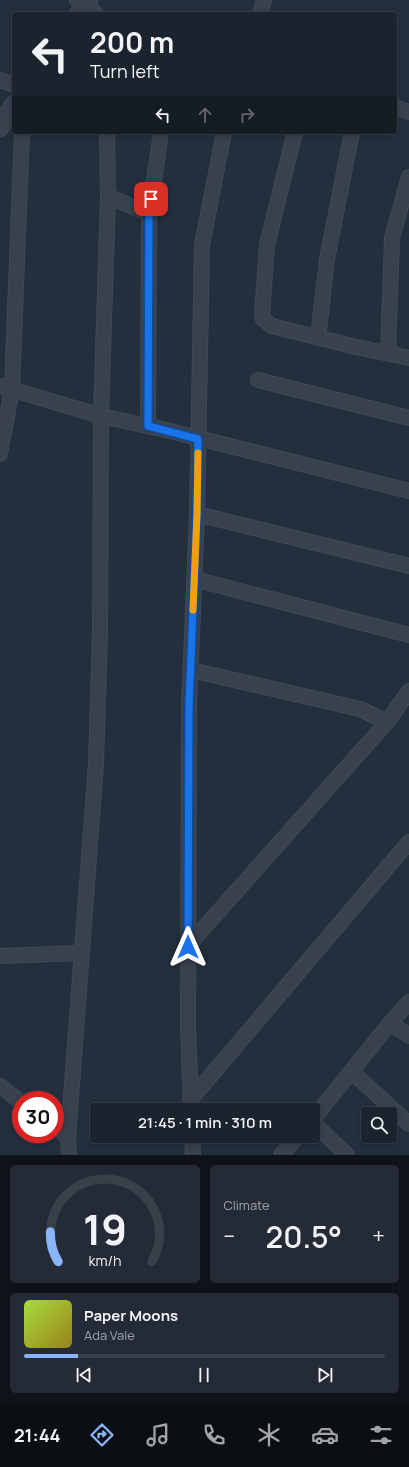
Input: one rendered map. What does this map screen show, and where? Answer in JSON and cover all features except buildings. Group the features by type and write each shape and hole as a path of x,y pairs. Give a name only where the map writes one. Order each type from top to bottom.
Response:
{"street":[{"path":"261,12 264,0"},
{"path":"0,80 12,84"},
{"path":"0,126 12,107"},
{"path":"397,108 409,112"},
{"path":"0,454 6,388 22,134"},
{"path":"69,1155 68,1137 96,764 100,632 101,416 108,196 107,134"},
{"path":"191,1103 188,1026 188,947 191,670 197,514 202,245 223,134"},
{"path":"295,134 267,245 262,315 266,322 272,326 318,338 409,358"},
{"path":"318,338 326,259 352,134"},
{"path":"148,426 149,214 160,140"},
{"path":"388,353 392,238 409,177"},
{"path":"108,196 149,214"},
{"path":"258,380 409,418"},
{"path":"6,388 101,416 148,426 409,491"},
{"path":"197,514 409,566"},
{"path":"194,579 409,635"},
{"path":"191,670 360,709 387,722"},
{"path":"188,947 387,722 409,691"},
{"path":"193,1103 409,842"},
{"path":"0,956 82,953"},
{"path":"320,1110 390,1022 409,1002"},
{"path":"390,1022 409,1036"},
{"path":"351,1071 409,1124"},
{"path":"0,1086 12,1095"},
{"path":"320,1129 348,1155"},
{"path":"64,1134 68,1137"},
{"path":"192,1143 193,1155"},
{"path":"281,1155 292,1143"}],"slow traffic":[{"path":"193,610 198,453"}],"route":[{"path":"151,199 149,214 148,426 198,439 197,514 189,706 188,947"}]}
